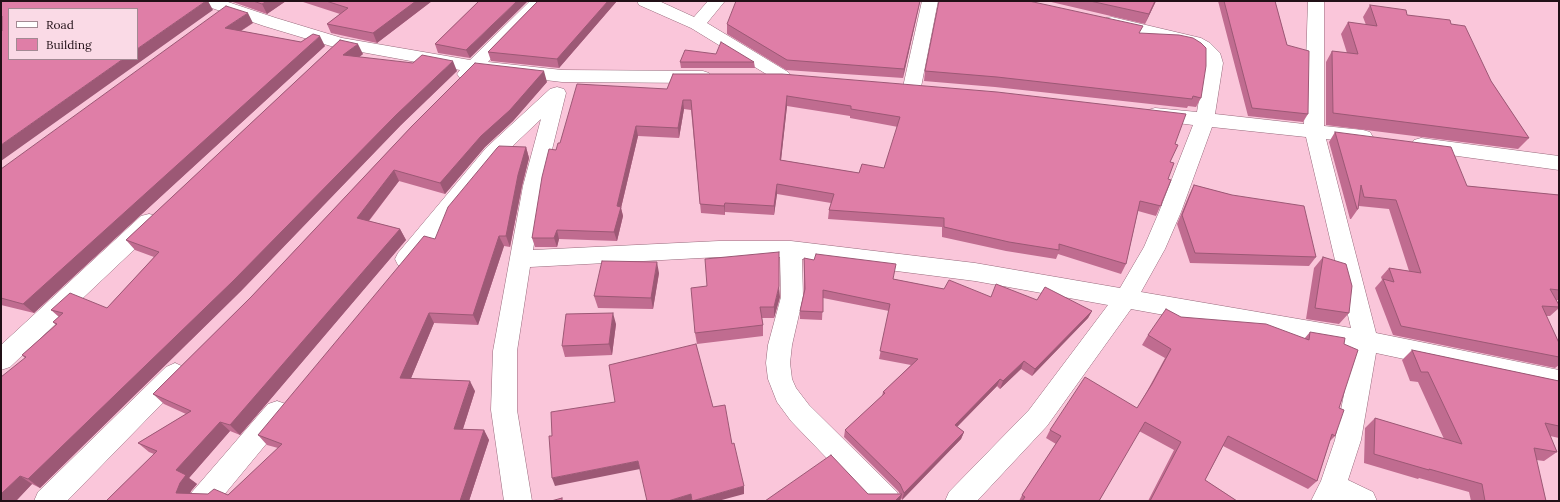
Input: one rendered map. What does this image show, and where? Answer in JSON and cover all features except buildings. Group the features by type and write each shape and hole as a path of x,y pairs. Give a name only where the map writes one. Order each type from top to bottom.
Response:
{"street":[{"path":"209,1 340,44 473,66 559,84 717,77"},
{"path":"452,88 539,1"},
{"path":"645,1 696,24 790,77 753,76"},
{"path":"696,24 717,1"},
{"path":"912,87 930,1"},
{"path":"1316,1 1314,132 1366,341 1356,403 1348,440 1329,493 1363,501"},
{"path":"210,22 229,8"},
{"path":"959,501 1038,418 1126,298 1154,249 1170,212 1204,119 1214,63 1211,53 1195,42 1096,18"},
{"path":"322,60 340,44"},
{"path":"516,499 504,410 505,351 533,186 559,84"},
{"path":"394,273 493,153 559,84"},
{"path":"1135,111 1384,140"},
{"path":"1406,143 1559,163"},
{"path":"1,360 165,207"},
{"path":"520,259 696,250 791,249 975,272 1366,341 1559,381"},
{"path":"791,249 792,298 779,351 778,363 780,379 786,394 800,412 887,501"},
{"path":"48,501 188,361"},
{"path":"202,501 289,399"}]}
